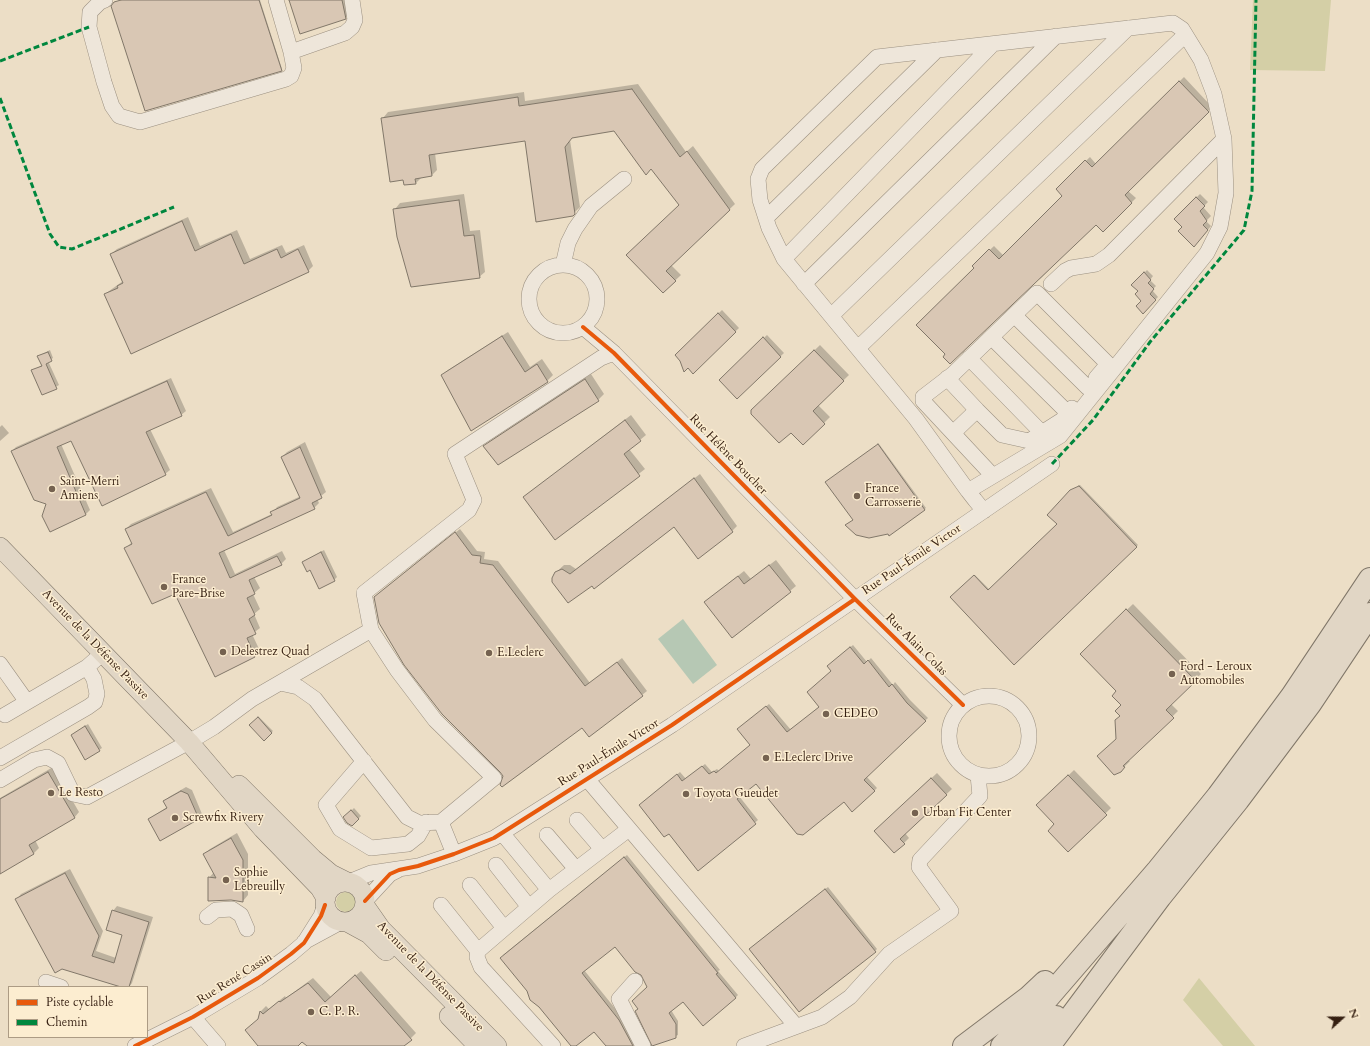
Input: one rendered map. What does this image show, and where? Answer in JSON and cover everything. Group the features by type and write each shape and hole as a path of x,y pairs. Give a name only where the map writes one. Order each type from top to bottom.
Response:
{"highway":[{"path":"1002,1046 1045,1002 1158,870 1218,796 1292,696 1370,579"},
{"path":"1049,1046 1160,897 1238,800 1310,704 1370,614"},
{"path":"964,1046 1029,997 1158,870"},
{"path":"1028,1046 1060,1012 1160,897"}],"main road":[{"name":"Avenue de la Défense Passive","path":"0,547 189,742 263,829 320,888 326,901"},
{"name":"Avenue de la Défense Passive","path":"189,742 253,798 313,859 331,874 348,882"},
{"path":"348,882 361,889 365,903 359,917 344,922 331,916 326,901 331,888 335,884 348,882"},
{"name":"Avenue de la Défense Passive","path":"365,903 381,929 497,1046"},
{"name":"Avenue de la Défense Passive","path":"344,922 369,934 478,1046"}],"street":[{"path":"106,0 100,2 90,12 88,27 112,106 119,116 140,122 286,79 291,76 294,68 291,52 276,0"},
{"path":"291,52 345,33 352,27 355,20 352,0"},
{"path":"968,491 1060,436 1207,253 1220,227 1226,193 1224,139 1214,94 1201,60 1182,29 1173,23 877,58 762,169 758,179 760,200 766,218 784,259 916,419 968,491 984,511"},
{"path":"831,316 1128,28"},
{"path":"858,348 1186,35"},
{"path":"804,284 1056,36"},
{"path":"784,259 993,44"},
{"path":"766,218 937,50"},
{"path":"1051,284 1065,271 1071,268 1096,264 1109,255 1224,139"},
{"path":"563,265 568,243 591,206 624,179"},
{"path":"563,265 574,267 591,279 596,289 596,310 591,320 583,327 567,333 550,331 540,325 533,315 530,304 530,293 534,282 542,273 552,267 563,265"},
{"path":"947,378 1002,435 1029,441 1062,420 1108,364 1037,293 969,358 923,397 924,401 992,476"},
{"path":"1014,315 1088,388"},
{"name":"Rue Hélène Boucher","path":"583,327 614,353 855,599"},
{"path":"991,337 1068,413"},
{"path":"364,761 326,805 340,829 371,848 408,844 434,822 494,778 435,720 397,670 371,630 364,593 469,510 474,500 455,454 601,358 614,353"},
{"path":"969,358 1042,433"},
{"path":"953,432 977,410"},
{"name":"Rue Paul-Émile Victor","path":"348,882 371,873 418,866 454,854 502,833 672,725 1052,464"},
{"name":"Rue Alain Colas","path":"855,599 963,706"},
{"path":"0,780 34,760 46,757 58,763 73,794 87,797 189,742 214,727 252,699 371,630"},
{"path":"5,715 87,667 103,653"},
{"path":"0,664 27,702"},
{"path":"0,758 88,708 94,702 97,694 94,679 87,667"},
{"path":"280,683 298,687 315,699 407,817 419,823 434,822"},
{"path":"986,696 999,697 1010,702 1020,710 1028,728 1028,746 1023,758 1015,768 1004,774 991,777 978,775 967,770 958,762 951,751 949,739 950,726 955,715 963,706 973,699 986,696"},
{"path":"744,1046 822,1017 850,997 889,954 951,911 919,867 920,860 980,796 978,775"},
{"path":"587,779 796,1026"},
{"path":"577,820 602,849"},
{"path":"434,822 454,854"},
{"path":"553,1046 481,967 477,957 478,951 549,890 629,829"},
{"path":"502,833 549,890"},
{"path":"547,835 576,870"},
{"path":"496,865 529,907"},
{"name":"Rue Paul-Émile Victor","path":"365,903 390,874 399,870"},
{"path":"470,885 504,928"},
{"name":"Rue René Cassin","path":"148,1036 193,1017 258,978 291,954 304,943 321,916 326,901"},
{"path":"441,905 478,951"},
{"path":"207,916 216,910 232,909 241,914 247,929"},
{"path":"304,943 344,922"},
{"path":"635,981 618,998 643,1046"},
{"path":"46,982 58,986"},
{"path":"193,1017 218,1046"},
{"name":"Rue René Cassin","path":"135,1046 145,1038"}],"shaded area":[{"path":"1253,0 1331,0 1325,71 1250,70"},
{"path":"683,619 717,665 693,684 658,639"},
{"path":"342,892 350,892 356,898 356,906 350,912 342,912 336,906 336,898"},
{"path":"1199,978 1255,1046 1223,1046 1183,1000"}],"building":[{"path":"121,0 259,0 282,71 145,111 111,6 114,2"},
{"path":"289,0 342,0 346,19 300,34"},
{"path":"1179,81 1209,112 1125,195 1132,203 1103,232 1096,225 950,364 943,357 945,354 916,325 974,268 972,266 989,249 999,259 1062,196 1056,189 1085,160 1092,167"},
{"path":"632,89 680,157 687,151 730,210 666,271 676,281 663,293 626,255 679,205 651,169 646,175 614,131 572,138 565,147 575,214 573,216 536,222 525,141 429,155 432,176 415,179 416,184 404,185 403,180 390,182 381,118 518,97 519,106"},
{"path":"1196,197 1205,206 1200,211 1207,221 1203,225 1208,230 1194,247 1178,231 1182,227 1174,219"},
{"path":"459,200 464,236 474,235 480,278 411,287 397,237 393,209"},
{"path":"182,221 195,251 231,234 244,264 277,249 281,258 298,249 309,272 131,354 104,294 118,288 117,286 123,283 110,254"},
{"path":"1144,272 1151,280 1148,283 1154,289 1150,294 1156,300 1143,314 1136,306 1141,301 1135,294 1138,291 1131,285"},
{"path":"718,313 736,332 693,374 688,368 684,372 680,361 675,355"},
{"path":"502,336 525,372 537,364 548,382 471,431 441,375"},
{"path":"763,337 781,357 737,399 719,380"},
{"path":"814,350 844,381 813,411 825,424 803,445 791,433 779,443 751,414 751,410"},
{"path":"48,352 52,361 46,364 57,389 42,395 31,370 42,366 37,356"},
{"path":"585,379 599,401 498,465 483,446"},
{"path":"167,381 182,416 146,432 166,475 102,506 71,441 57,447 86,515 50,532 42,516 46,504 34,500 11,451"},
{"path":"625,420 641,441 624,454 640,476 555,540 523,497"},
{"path":"878,444 925,510 889,536 888,534 869,538 856,535 845,525 853,520 825,482"},
{"path":"300,447 322,498 312,503 315,509 219,553 230,578 277,556 282,565 249,580 255,594 247,598 255,615 249,619 256,634 247,638 255,657 215,677 175,594 152,604 124,548 132,544 125,529 206,492 228,536 272,515 270,512 300,498 281,457"},
{"path":"694,478 733,532 698,559 674,527 594,589 592,586 568,603 552,582 555,572 562,569 570,574"},
{"path":"1079,486 1137,547 1014,665 950,597 974,575 988,590 1057,524 1047,515 1070,490"},
{"path":"455,532 472,555 481,556 480,563 493,565 585,686 617,662 643,696 589,737 582,728 502,787 500,785 503,776 500,772 442,714 404,665 379,623 374,597"},
{"path":"321,552 335,581 319,589 310,570 307,572 302,562"},
{"path":"769,565 791,592 732,638 704,602 738,576 744,584"},
{"path":"1126,609 1196,681 1166,710 1174,718 1123,766 1125,767 1121,772 1114,775 1097,756 1116,739 1115,720 1120,716 1115,711 1121,705 1112,696 1116,691 1080,654"},
{"path":"850,647 864,664 868,660 889,687 892,684 907,703 926,721 864,780 875,791 852,812 844,802 803,835 797,834 756,784 737,799 756,824 698,871 669,834 664,837 639,805 677,774 682,781 702,766 709,774 714,771 716,773 750,745 737,729 766,706 787,732 819,707 807,692 831,671 827,666"},
{"path":"258,717 272,733 264,741 249,725"},
{"path":"85,726 100,751 85,760 71,735"},
{"path":"48,772 75,818 29,845 34,854 0,874 0,799"},
{"path":"1068,775 1107,815 1068,852 1048,831 1054,824 1036,805"},
{"path":"931,778 947,795 900,839 905,844 894,853 874,831"},
{"path":"181,791 188,794 199,819 160,841 148,819 167,808 163,801"},
{"path":"351,810 359,819 352,826 347,823 343,817"},
{"path":"231,838 243,860 243,902 231,900 208,901 208,877 216,878 203,854"},
{"path":"624,857 718,973 716,974 736,998 703,1026 683,1002 669,1013 676,1024 676,1038 652,1046 635,1011 638,1009 632,1001 647,987 641,975 635,972 615,947 582,973 619,1020 633,1046 606,1046 594,1032 576,1046 571,1046 539,1007 530,1000 527,991 500,958"},
{"path":"65,873 99,936 92,956 114,963 122,935 106,930 112,910 149,922 129,986 118,986 62,969 55,973 15,899"},
{"path":"825,889 876,952 799,1012 749,949"},
{"path":"355,975 412,1040 404,1046 307,1046 302,1042 298,1046 258,1046 245,1030 258,1019 260,1011 263,1014 279,1001 280,1002 308,983 325,1002"}],"marked path":[{"path":"1052,464 1093,420 1150,342 1244,230 1252,191 1256,0"},
{"path":"0,61 89,27"},
{"path":"0,98 50,234 59,247 72,249 174,207"}],"cycle path":[{"path":"583,327 614,353 855,599 963,705"},
{"path":"365,901 390,874 454,854 494,838 672,725 855,599"},
{"path":"135,1046 193,1017 258,978 291,954 304,943 321,916 325,905"}],"place":[{"name":"Saint-Merri Amiens","path":"52,489"},
{"name":"France Carrosserie","path":"857,496"},
{"name":"France Pare-Brise","path":"164,587"},
{"name":"Delestrez Quad","path":"223,652"},
{"name":"E.Leclerc","path":"489,653"},
{"name":"Ford - Leroux Automobiles","path":"1172,674"},
{"name":"CEDEO","path":"826,714"},
{"name":"E.Leclerc Drive","path":"766,758"},
{"name":"Le Resto","path":"51,793"},
{"name":"Toyota Gueudet","path":"686,794"},
{"name":"Urban Fit Center","path":"915,813"},
{"name":"Screwfix Rivery","path":"175,818"},
{"name":"Sophie Lebreuilly","path":"226,880"},
{"name":"C. P. R.","path":"311,1012"}]}
